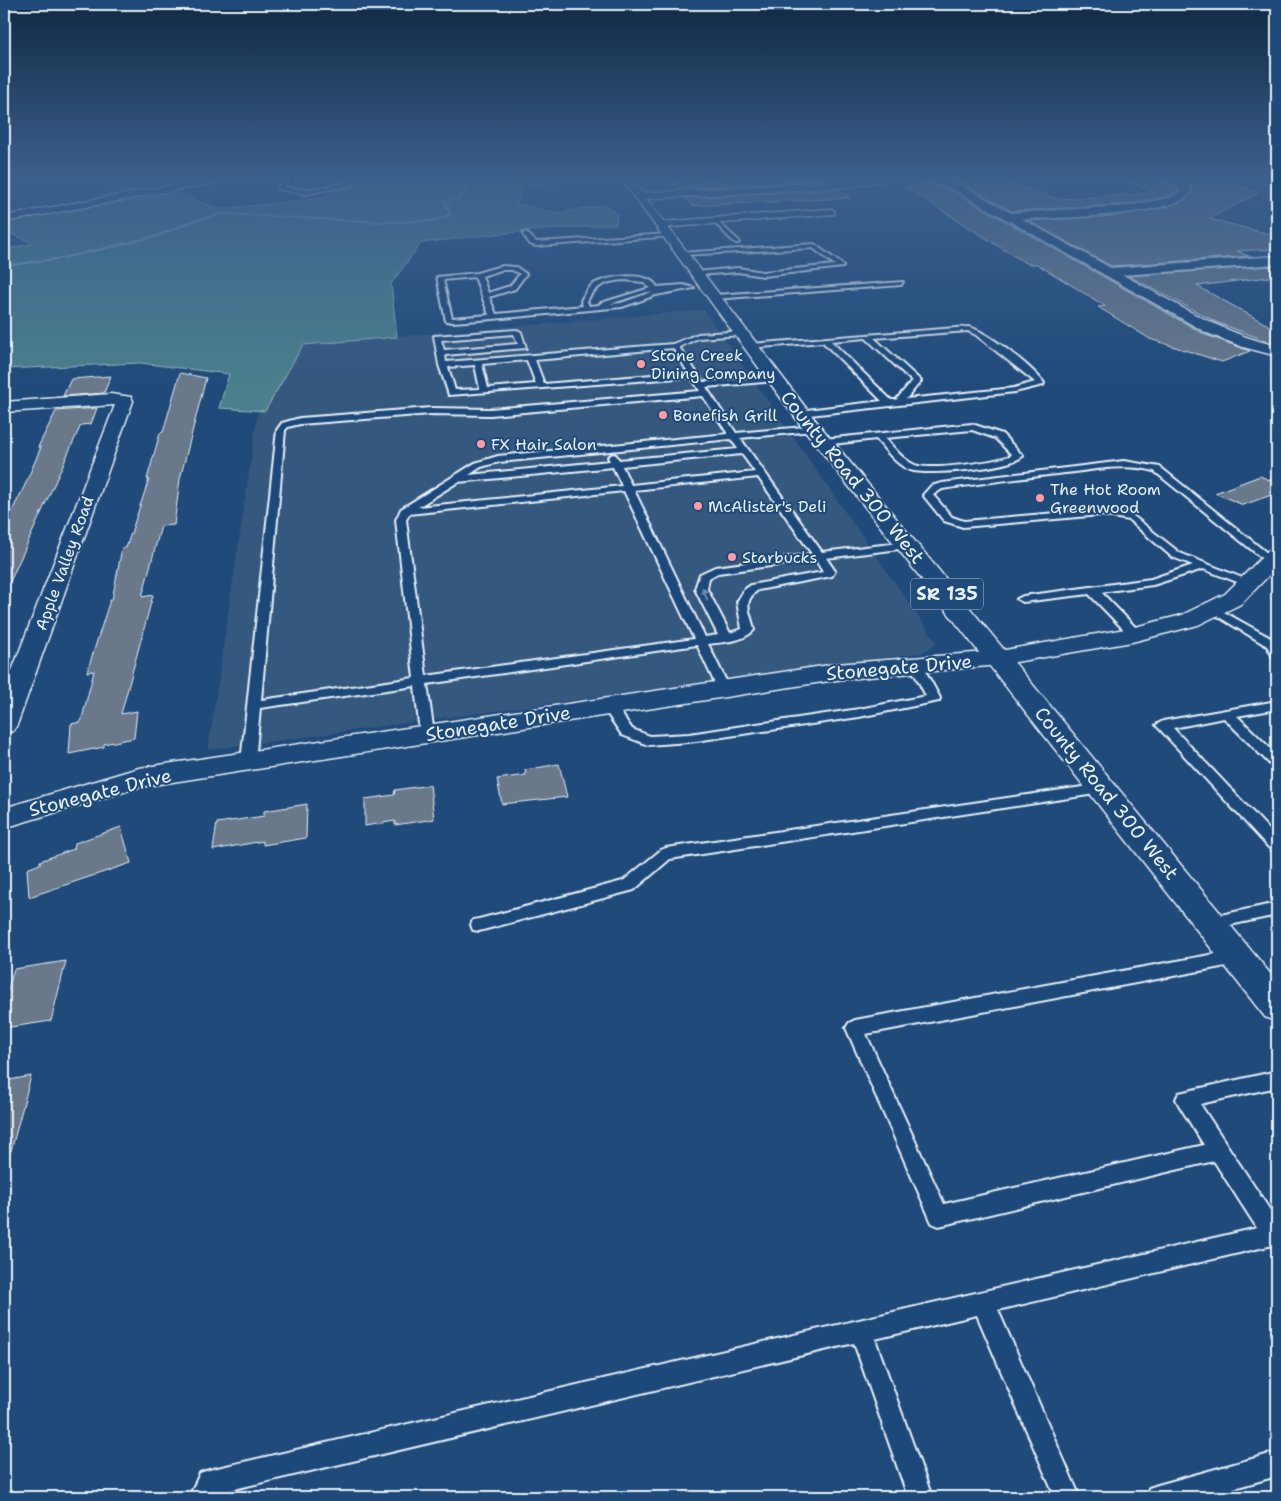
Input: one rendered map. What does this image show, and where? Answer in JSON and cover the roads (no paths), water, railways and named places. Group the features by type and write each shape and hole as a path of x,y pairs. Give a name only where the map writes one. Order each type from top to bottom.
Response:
{"street":[{"name":"County Road 300 West","path":"676,246 703,286 746,339 812,428 999,658 1277,1007"},
{"path":"1062,246 1212,330 1271,349"},
{"path":"1106,272 1277,260"},
{"name":"Apple Valley Road","path":"4,407 111,399 125,401 4,725"},
{"name":"Stonegate Drive","path":"4,818 139,778 836,672 999,658 1135,634 1190,620 1234,599 1275,558"}],"lane":[{"path":"703,286 738,270 763,274 840,266 814,246"},
{"path":"485,295 502,292 517,286 523,274 519,270 506,268 478,275 439,278 449,319 587,309 601,307 604,304 655,290 703,286 901,283"},
{"path":"478,275 493,316"},
{"path":"587,309 584,301 585,297 595,286 607,281 637,279 651,284 655,290"},
{"path":"426,734 400,520 405,511 478,465 498,459 812,428 888,403 1015,390 1040,383 1034,375 979,333 969,329 825,340 691,338 680,341 675,346 443,365"},
{"path":"440,353 523,346 517,332 437,338 440,353 443,365 452,392 694,374"},
{"path":"868,336 917,382 899,402"},
{"path":"825,340 888,403"},
{"path":"254,705 738,636 748,630 741,604 745,593 755,587 828,574 829,571 819,556 734,436 675,346"},
{"path":"530,358 541,386"},
{"path":"478,362 485,391"},
{"path":"248,762 282,430 285,426 300,422 431,410 490,412 704,389 776,379"},
{"path":"812,428 879,436 972,427 988,429 1009,443 1018,456 1014,460 1002,462 924,470 905,463 879,436"},
{"path":"608,448 724,689"},
{"path":"455,479 616,465 745,451"},
{"path":"1250,583 1176,555 1132,518 1100,512 963,524 948,519 928,495 934,488 942,486 1021,475 1116,464 1147,466 1158,469 1275,558"},
{"path":"405,511 761,474"},
{"path":"726,638 701,589 704,576 715,570 908,545"},
{"path":"1023,599 1153,582 1201,566"},
{"path":"1092,590 1135,634"},
{"path":"1213,609 1272,644 1277,654"},
{"path":"610,706 627,732 648,741 689,738 860,713 934,698 916,665"},
{"path":"1277,705 1163,725 1277,847"},
{"path":"1227,714 1277,763"},
{"path":"480,925 628,886 666,854 1103,788"},
{"path":"1211,923 1277,909"},
{"path":"1219,1151 939,1216 855,1028 1238,957"},
{"path":"200,1497 209,1482 1276,1234 1186,1099 1277,1079"},
{"path":"983,1302 1068,1497"},
{"path":"861,1331 920,1497"},
{"path":"1167,1496 1277,1464"}],"waterway":[{"path":"4,266 63,258 115,246"}],"place":[{"name":"Stone Creek Dining Company","path":"641,364"},
{"name":"Bonefish Grill","path":"663,415"},
{"name":"FX Hair Salon","path":"481,444"},
{"name":"The Hot Room Greenwood","path":"1040,498"},
{"name":"McAlister's Deli","path":"698,506"},
{"name":"Starbucks","path":"732,557"}]}
